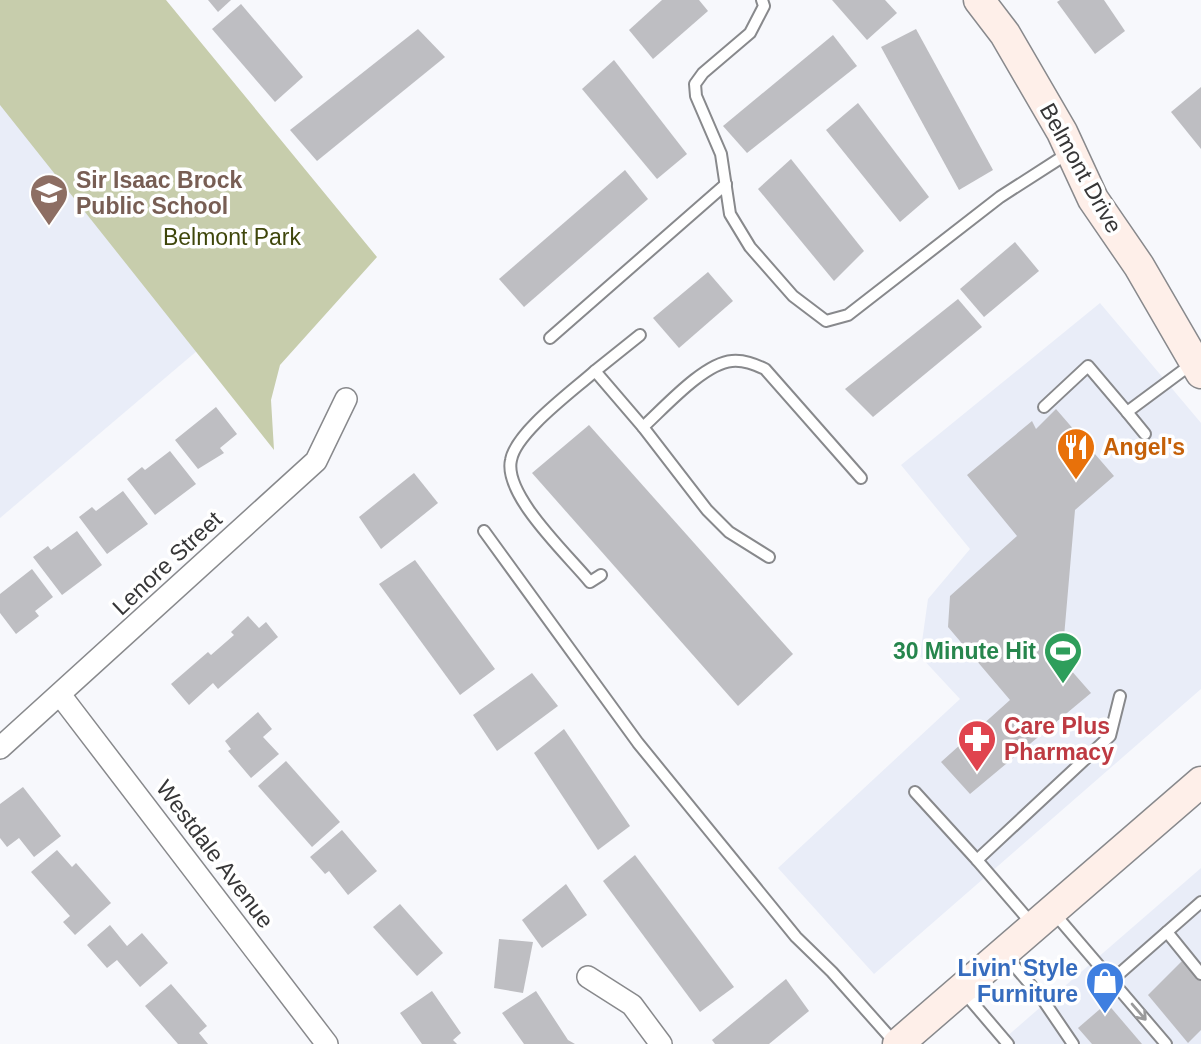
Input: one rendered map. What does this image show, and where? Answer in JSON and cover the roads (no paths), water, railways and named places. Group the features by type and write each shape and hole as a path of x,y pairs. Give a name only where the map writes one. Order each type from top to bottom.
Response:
{"street":[{"name":"Belmont Drive","path":"979,0 1005,34 1062,132 1093,199 1139,266 1197,368"},
{"name":"Lenore Street","path":"0,748 61,696 316,461 346,399"},
{"name":"Westdale Avenue","path":"61,696 327,1044"},
{"path":"897,1044 1201,782"},
{"path":"588,976 632,1005 661,1044"}],"lane":[{"path":"762,0 764,6 750,33 703,73 695,84 699,107 721,154 730,214 750,247 793,296 826,321 849,315 1000,197 1070,152"},
{"path":"550,338 726,184"},
{"path":"601,575 590,582 516,493 510,473 511,457 529,431 595,371 640,335"},
{"path":"643,427 707,372 729,361 746,362 765,369 861,478"},
{"path":"1044,407 1088,366 1145,434"},
{"path":"1127,412 1197,368"},
{"path":"595,371 643,427 706,510 729,532 769,557"},
{"path":"484,531 638,743 796,937 832,972 897,1044"},
{"path":"976,860 1110,736 1120,696"},
{"path":"915,792 976,860 1111,981 1166,1044"},
{"path":"1111,981 1199,908"},
{"path":"1167,932 1201,974"},
{"path":"1004,953 1041,997 1073,1044"},
{"path":"961,989 1008,1044"}],"place":[{"name":"Sir Isaac Brock Public School","path":"49,227"},
{"name":"Angel's","path":"1076,481"},
{"name":"30 Minute Hit","path":"1063,685"},
{"name":"Care Plus Pharmacy","path":"977,773"},
{"name":"Livin' Style Furniture","path":"1105,1015"}],"park label":[{"name":"Belmont Park","path":"232,237"}]}
